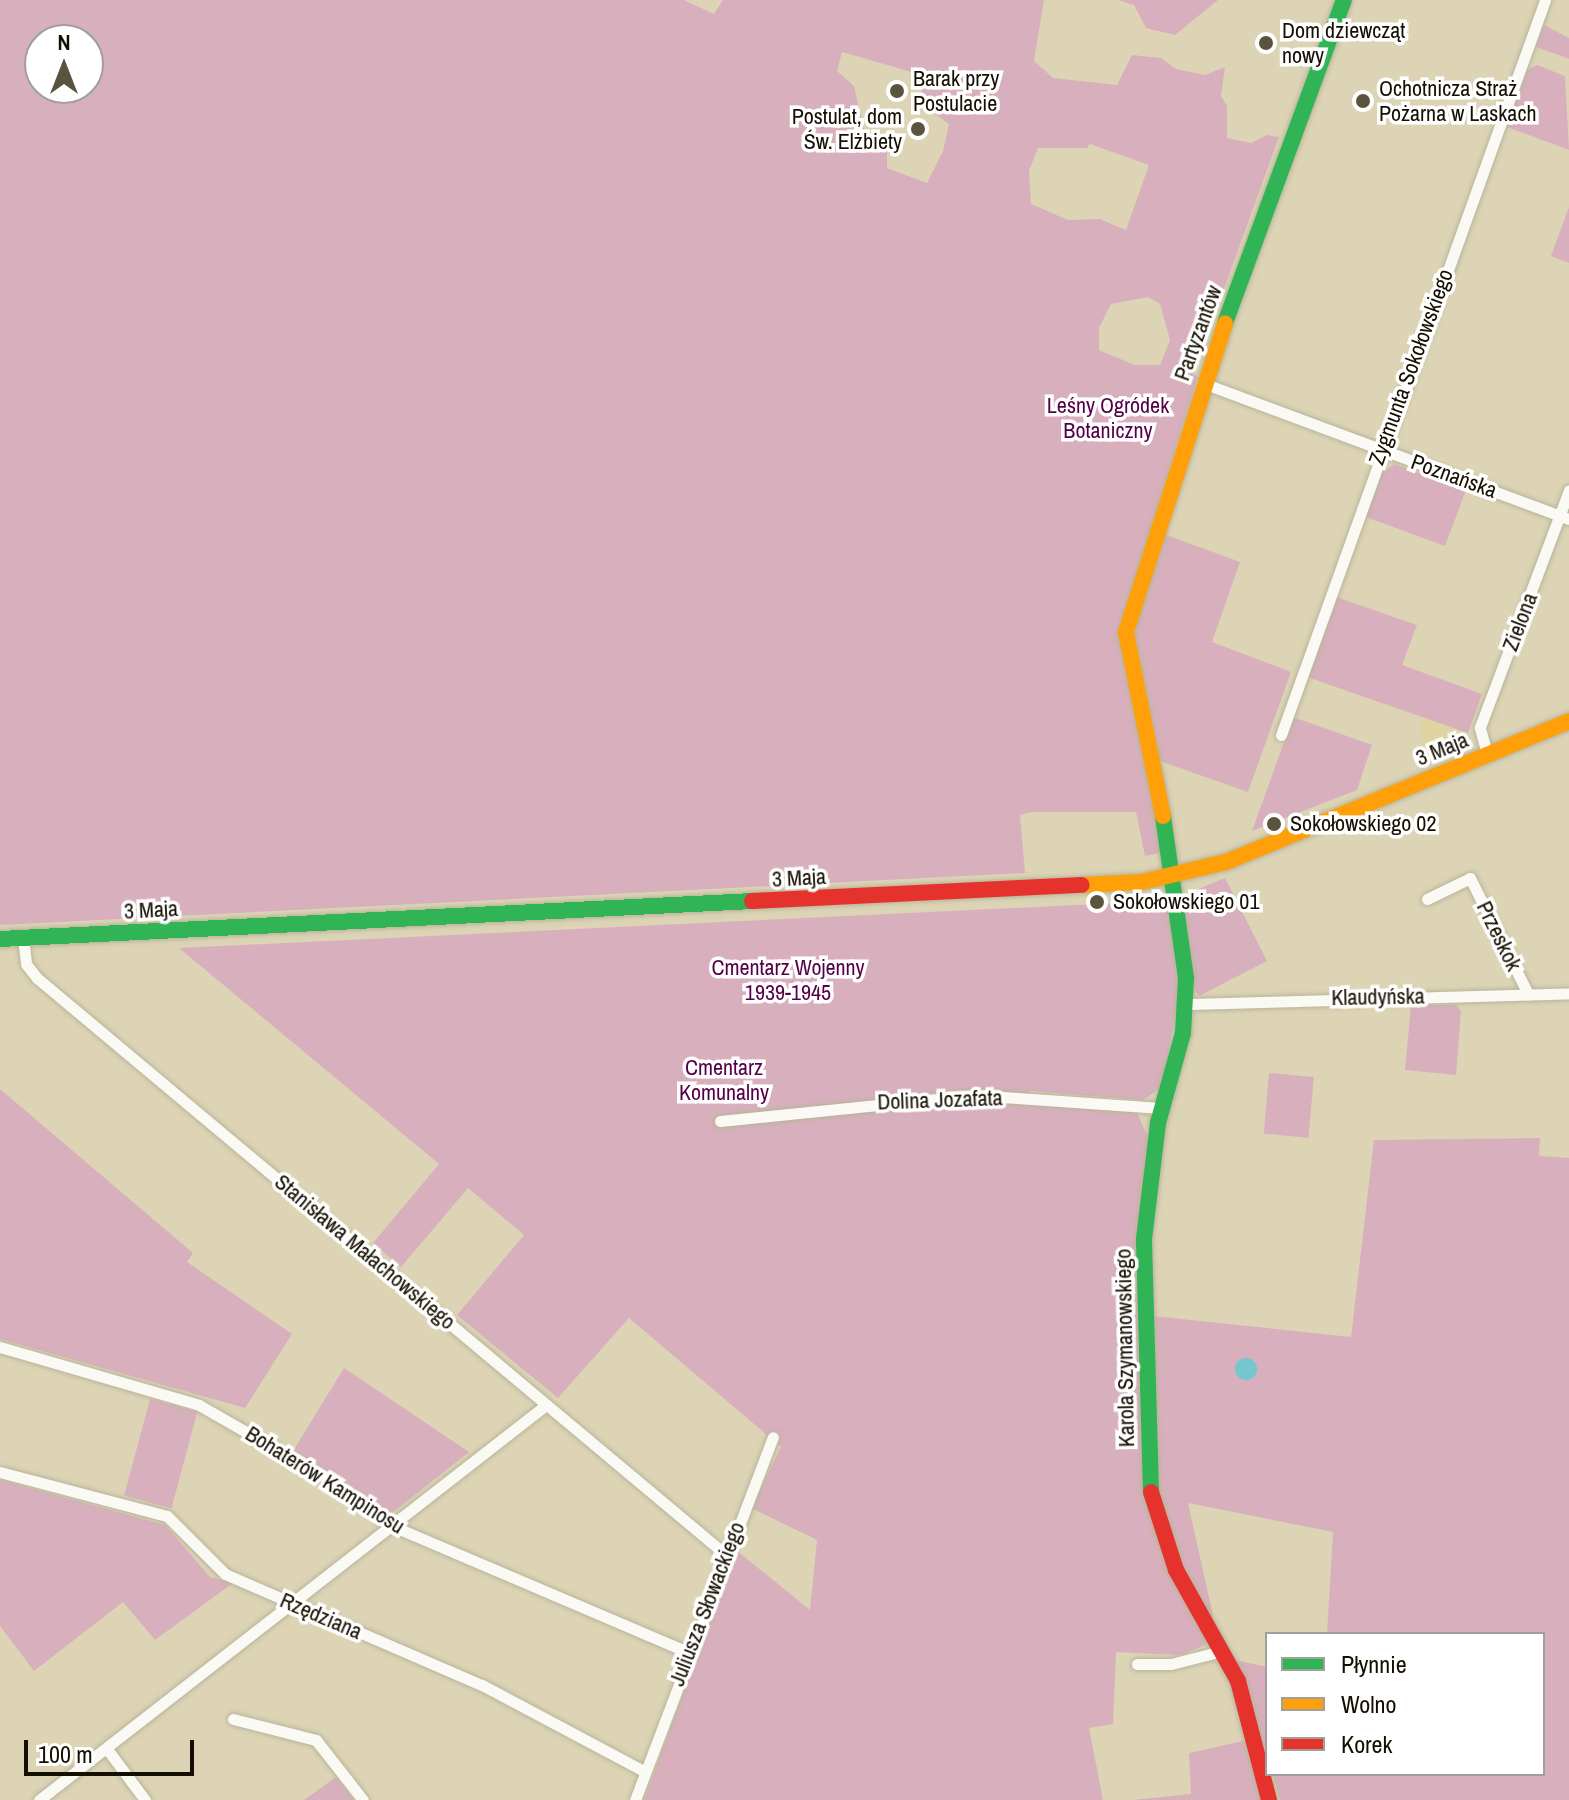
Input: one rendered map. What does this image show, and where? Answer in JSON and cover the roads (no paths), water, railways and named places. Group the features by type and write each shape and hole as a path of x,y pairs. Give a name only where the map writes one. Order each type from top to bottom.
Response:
{"street":[{"name":"Partyzantów","path":"1173,876 1126,632 1203,383 1344,0"},
{"name":"Zygmunta Sokołowskiego","path":"1281,735 1381,449 1545,0"},
{"name":"Poznańska","path":"1203,383 1564,517"},
{"name":"Zielona","path":"1487,754 1480,727 1564,517 1569,490"},
{"name":"3 Maja","path":"0,939 1025,891 1173,876 1226,862 1569,721"},
{"name":"Karola Szymanowskiego","path":"1173,876 1187,1004 1161,1108 1144,1239 1150,1486 1159,1526 1176,1570 1238,1681 1269,1800"},
{"name":"Przeskok","path":"1427,899 1470,878 1528,994"},
{"name":"Stanisława Małachowskiego","path":"23,938 26,964 37,978 726,1555"},
{"name":"Klaudyńska","path":"1187,1004 1569,993"},
{"name":"Dolina Jozafata","path":"720,1121 974,1095 1161,1108"},
{"name":"Bohaterów Kampinosu","path":"0,1347 199,1405 331,1481 390,1525 688,1652"},
{"path":"39,1800 295,1604 390,1525 546,1405"},
{"name":"Juliusza Słowackiego","path":"635,1800 688,1652 773,1437"},
{"name":"Rzędziana","path":"0,1472 167,1516 225,1574 482,1685 644,1771"},
{"path":"1137,1664 1180,1663 1222,1651"},
{"path":"233,1719 316,1740 363,1800"},
{"path":"107,1749 145,1800"}],"water":[{"path":"1246,1358 1254,1361 1257,1369 1254,1377 1246,1380 1238,1377 1235,1369 1238,1361"}],"place":[{"name":"Dom dziewcząt nowy","path":"1266,43"},
{"name":"Barak przy Postulacie","path":"897,91"},
{"name":"Ochotnicza Straż Pożarna w Laskach","path":"1363,101"},
{"name":"Postulat, dom Św. Elżbiety","path":"918,129"},
{"name":"Sokołowskiego 02","path":"1274,824"},
{"name":"Sokołowskiego 01","path":"1097,902"}],"park label":[{"name":"Leśny Ogródek Botaniczny","path":"1108,418"},
{"name":"Cmentarz Wojenny 1939-1945","path":"788,980"},
{"name":"Cmentarz Komunalny","path":"724,1080"}]}
